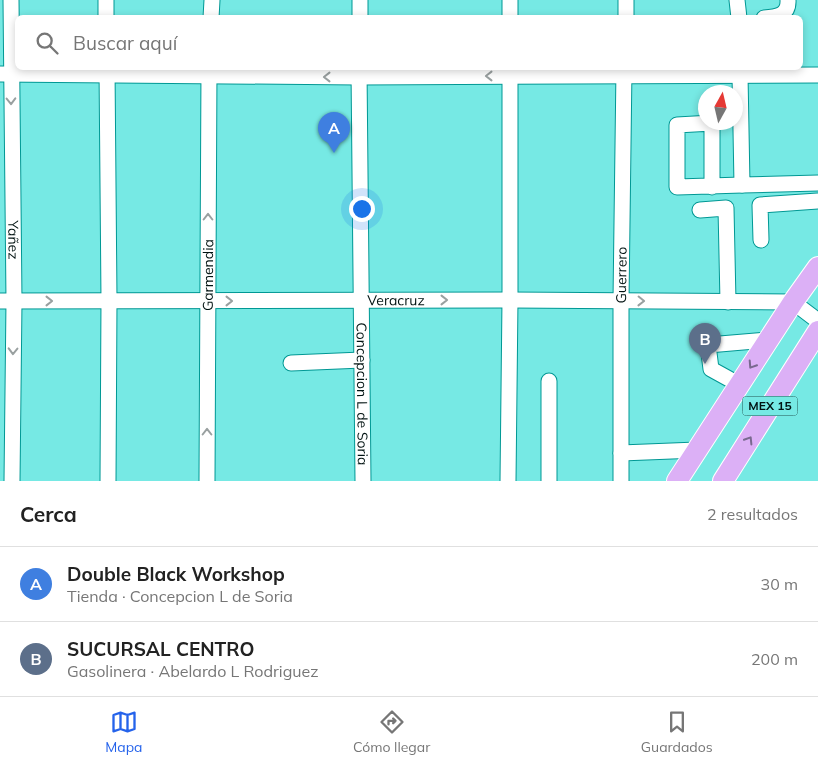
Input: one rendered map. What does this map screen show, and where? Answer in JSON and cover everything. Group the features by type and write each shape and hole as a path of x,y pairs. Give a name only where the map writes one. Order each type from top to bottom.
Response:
{"main road":[{"name":"MEX 15","path":"677,481 793,302 815,277"},
{"name":"MEX 15","path":"728,479 818,331"}],"street":[{"name":"Yañez","path":"11,0 5,74 7,301 12,481"},
{"path":"106,0 106,15"},
{"path":"211,15 212,0"},
{"path":"360,0 360,15"},
{"path":"510,0 510,15"},
{"path":"626,0 626,15"},
{"path":"737,0 739,15"},
{"path":"780,15 784,13 788,0"},
{"path":"108,71 108,481"},
{"path":"5,74 108,71 624,72 818,75"},
{"name":"Garmendia","path":"208,72 208,481"},
{"name":"Concepcion L de Soria","path":"359,72 363,481"},
{"path":"508,481 510,72"},
{"name":"Guerrero","path":"621,481 624,72"},
{"path":"740,75 742,185"},
{"path":"712,187 712,123 677,125 677,187 712,187 818,183"},
{"path":"761,240 760,205 818,201"},
{"path":"700,210 726,208 728,302"},
{"name":"Veracruz","path":"7,301 621,300 793,302"},
{"path":"793,302 818,321"},
{"path":"740,385 711,369 708,345 768,340"},
{"path":"291,364 362,360"},
{"path":"548,381 548,481"},
{"path":"621,453 697,450"}],"place":[{"name":"Double Black Workshop","path":"334,153"},
{"name":"SUCURSAL CENTRO","path":"705,364"}]}
